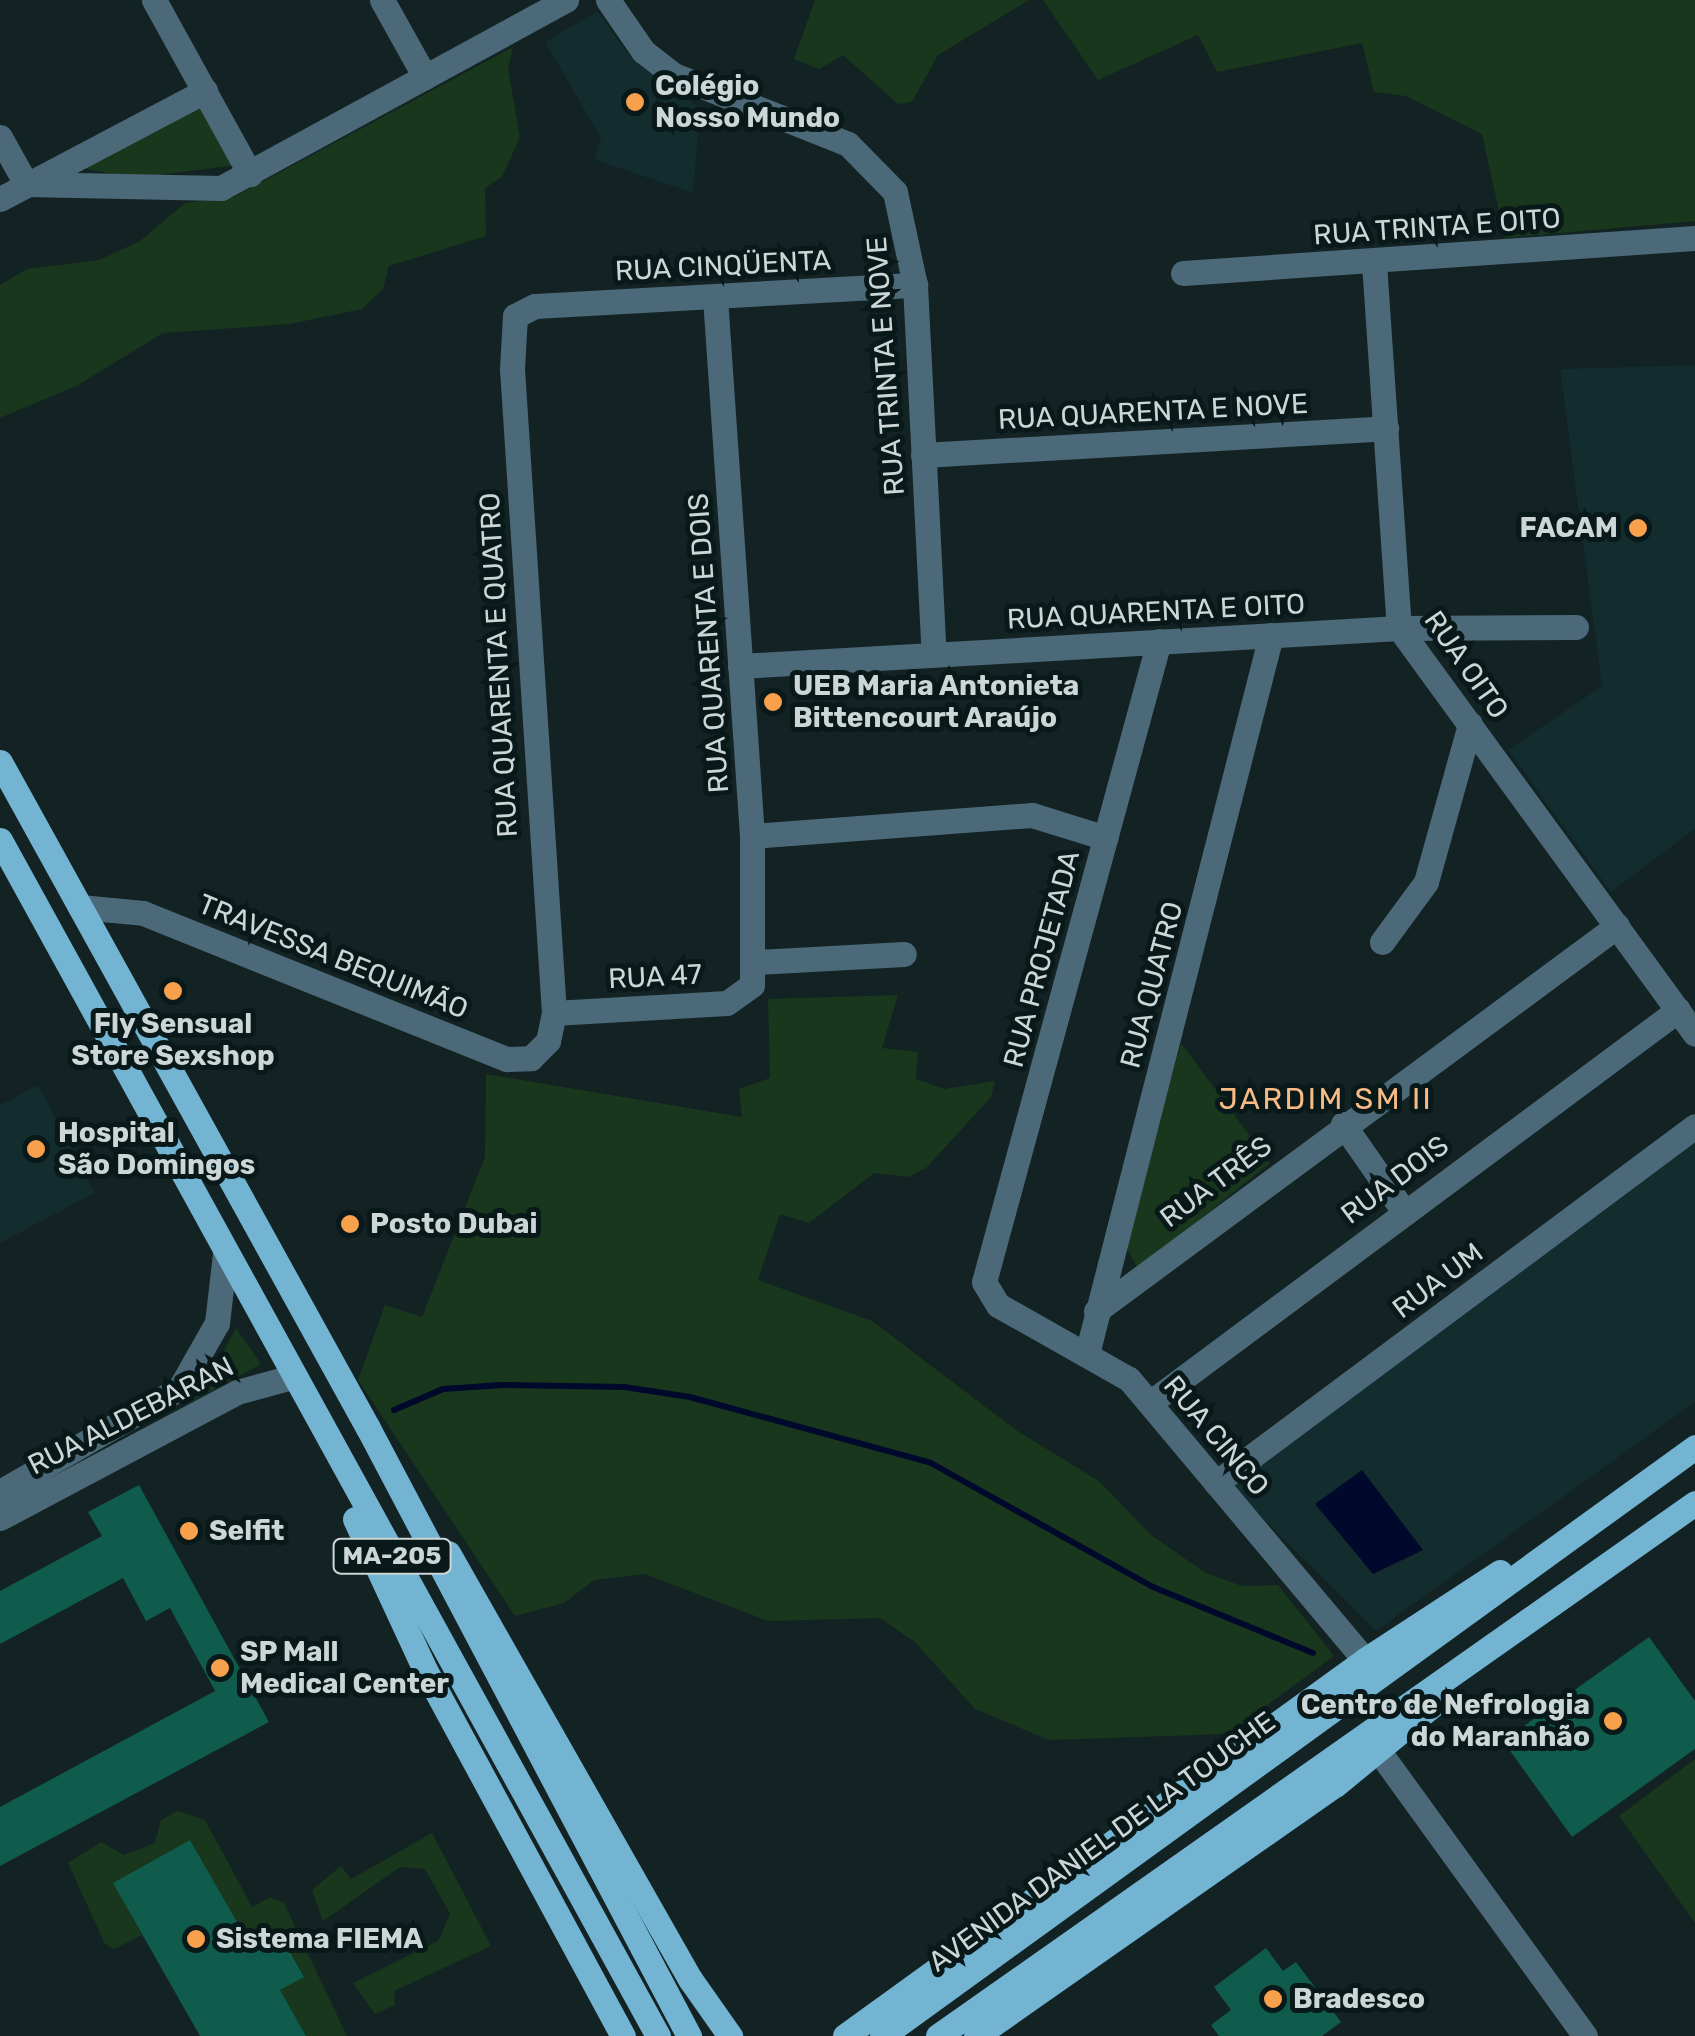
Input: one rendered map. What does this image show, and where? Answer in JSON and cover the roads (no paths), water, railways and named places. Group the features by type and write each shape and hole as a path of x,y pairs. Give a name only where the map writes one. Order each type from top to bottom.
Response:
{"main road":[{"name":"MA-205","path":"0,762 368,1428 689,2036"},
{"name":"MA-205","path":"0,840 224,1254 658,2036"},
{"path":"292,1377 425,1670 623,2036"},
{"path":"368,1428 491,1619 690,1979 730,2036"},
{"name":"AVENIDA DANIEL DE LA TOUCHE","path":"882,2036 1318,1725 1695,1448"},
{"path":"844,2036 1365,1660 1645,1483"},
{"path":"938,2036 1695,1503"},
{"path":"976,2036 1378,1750 1557,1602"}],"street":[{"path":"154,0 250,174"},
{"path":"382,0 425,77"},
{"path":"26,184 176,192 220,188 566,0"},
{"name":"RUA TRINTA E NOVE","path":"608,0 643,51 674,75 828,135 875,165 901,206 915,285 934,655"},
{"path":"0,199 205,90"},
{"path":"0,136 26,184"},
{"name":"RUA TRINTA E OITO","path":"1182,274 1374,264 1695,238"},
{"name":"RUA OITO","path":"1374,264 1399,628 1695,1034"},
{"name":"RUA CINQÜENTA","path":"535,306 915,285"},
{"name":"RUA QUARENTA E DOIS","path":"715,297 752,836 754,973"},
{"name":"RUA QUARENTA E QUATRO","path":"535,306 515,316 512,370 552,1024"},
{"name":"RUA QUARENTA E NOVE","path":"924,455 1386,428"},
{"name":"RUA QUARENTA E OITO","path":"740,666 1399,628 1576,626"},
{"name":"RUA QUATRO","path":"1088,1350 1270,635"},
{"name":"RUA PROJETADA","path":"987,1293 988,1266 1158,642"},
{"path":"1382,942 1426,882 1470,724"},
{"path":"752,836 1032,815 1106,838"},
{"name":"TRAVESSA BEQUIMÃO","path":"80,907 143,913 507,1059 531,1058 552,1024"},
{"name":"RUA TRÊS","path":"1096,1311 1342,1124 1617,926"},
{"name":"RUA 47","path":"552,1024 727,1002 754,973 904,954"},
{"name":"RUA DOIS","path":"1151,1402 1403,1210 1678,1010"},
{"path":"1342,1124 1403,1210"},
{"name":"RUA UM","path":"1216,1483 1695,1126"},
{"name":"RUA ALDEBARAN","path":"0,1492 180,1388 217,1323 224,1254"},
{"name":"RUA CINCO","path":"987,1293 1088,1350 1151,1402 1365,1660"},
{"name":"RUA ALDEBARAN","path":"0,1518 238,1392 292,1377"},
{"path":"1378,1750 1584,2036"}],"water":[{"path":"1362,1470 1423,1550 1373,1574 1315,1504"}],"waterway":[{"path":"394,1410 443,1389 502,1385 624,1387 690,1397 931,1463 1153,1587 1313,1653"}],"place":[{"name":"Colégio Nosso Mundo","path":"635,102"},
{"name":"FACAM","path":"1638,528"},
{"name":"UEB Maria Antonieta Bittencourt Araújo","path":"773,702"},
{"name":"Fly Sensual Store Sexshop","path":"173,991"},
{"name":"Hospital São Domingos","path":"36,1149"},
{"name":"Posto Dubai","path":"350,1224"},
{"name":"Selfit","path":"189,1531"},
{"name":"SP Mall Medical Center","path":"220,1668"},
{"name":"Centro de Nefrologia do Maranhão","path":"1613,1721"},
{"name":"Sistema FIEMA","path":"196,1939"},
{"name":"Bradesco","path":"1273,1999"}],"district":[{"name":"JARDIM SM II","path":"1326,1099"}]}
